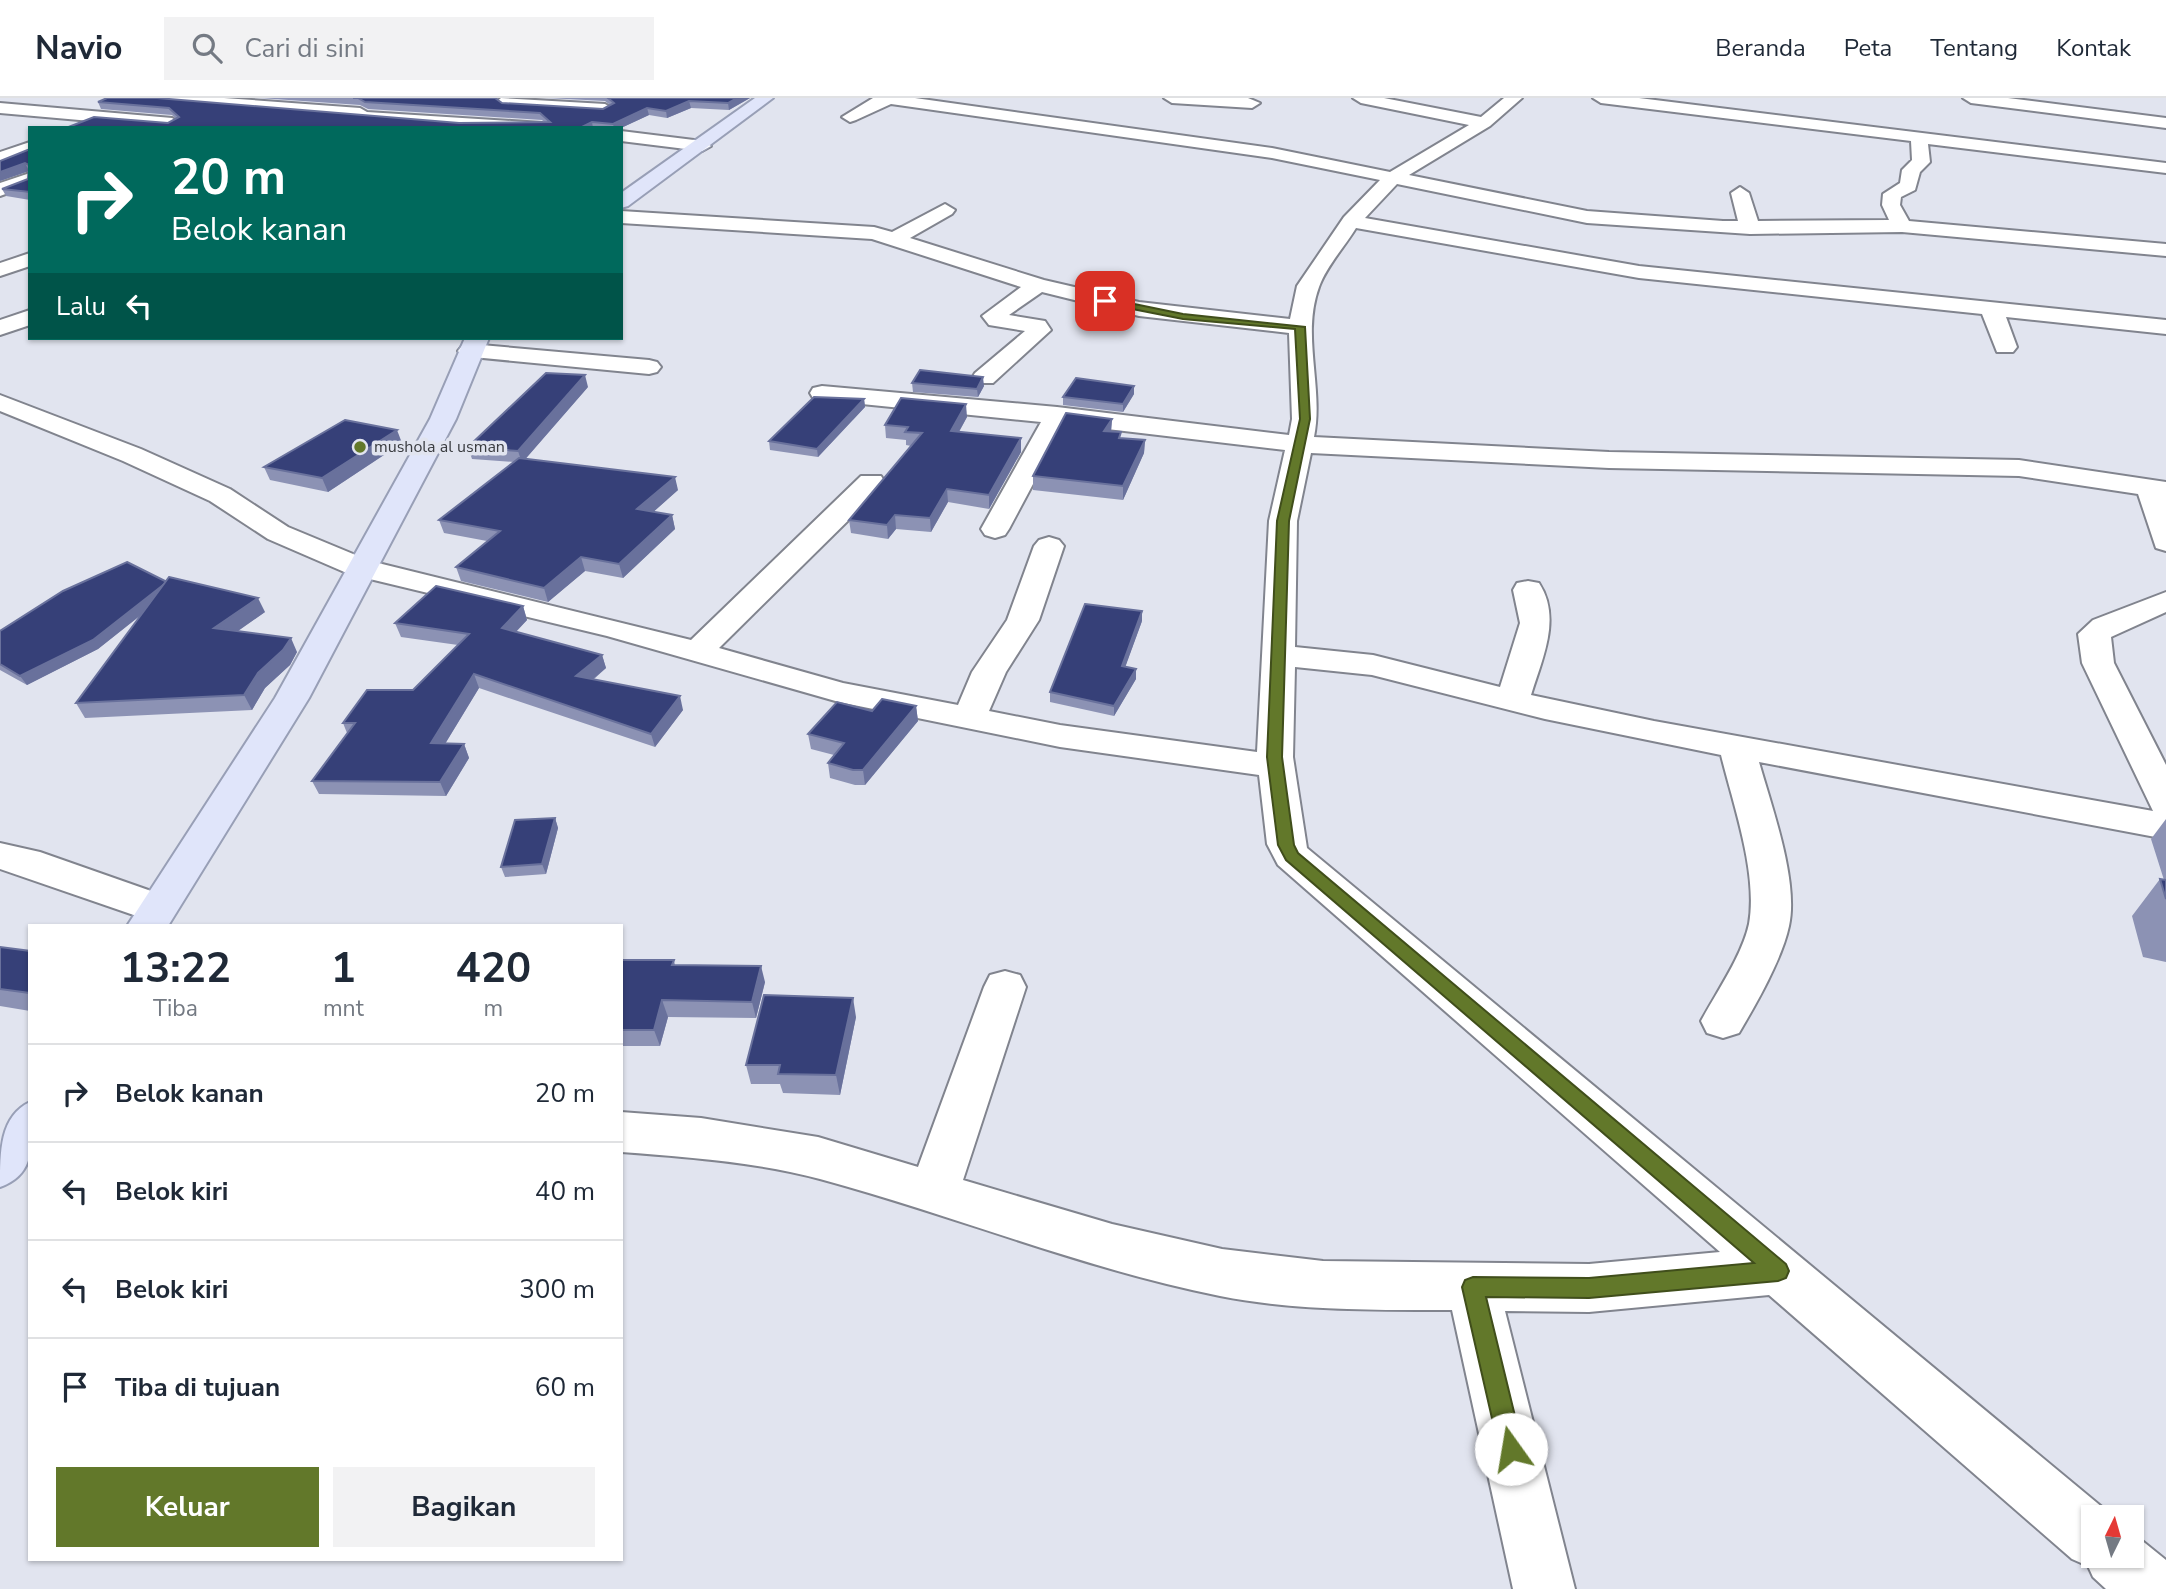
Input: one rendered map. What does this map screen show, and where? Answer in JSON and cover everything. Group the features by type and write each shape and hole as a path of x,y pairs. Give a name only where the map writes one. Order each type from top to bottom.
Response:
{"main road":[{"path":"623,201 765,98"},
{"path":"152,917 292,698 443,419 473,344"},
{"path":"0,1166 28,1125"}],"street":[{"path":"0,100 7,98"},
{"path":"161,98 229,101 515,126"},
{"path":"251,123 311,98"},
{"path":"582,121 624,98"},
{"path":"881,98 1212,143 1587,216 1689,226 1750,228 1902,226 2166,250"},
{"path":"1172,98 1256,100"},
{"path":"1362,98 1483,123"},
{"path":"1514,98 1483,123 1394,177 1351,221 1308,286 1300,327 1305,419 1283,521 1275,766 1286,845 1292,856 2081,1528"},
{"path":"1601,98 1700,110 1824,120 1919,137 2166,168"},
{"path":"1971,98 2050,103 2166,123"},
{"path":"850,117 889,99"},
{"path":"1212,143 1256,100"},
{"path":"0,108 166,125 229,101"},
{"path":"485,101 605,109"},
{"path":"330,126 383,103"},
{"path":"2033,151 2050,103"},
{"path":"1043,120 1065,108"},
{"path":"1689,129 1700,110"},
{"path":"1823,143 1827,131 1824,120"},
{"path":"623,136 702,146"},
{"path":"10,137 28,138"},
{"path":"1902,226 1892,205 1892,194 1909,186 1912,167 1921,162 1919,137"},
{"path":"0,158 28,148"},
{"path":"0,190 28,179"},
{"path":"1740,193 1750,228"},
{"path":"896,238 945,210"},
{"path":"844,230 862,213"},
{"path":"623,216 844,230 896,238 1038,285 1172,315 1300,327"},
{"path":"1351,221 1639,272 1836,295 1991,307 2166,327"},
{"path":"752,245 785,227"},
{"path":"0,270 28,260"},
{"path":"984,378 1040,330 1037,326 997,320 993,316 1038,285"},
{"path":"1991,307 2005,347"},
{"path":"0,328 28,318"},
{"path":"473,344 649,367"},
{"path":"822,393 1057,415 1298,444 1609,460 2019,468 2158,489 2166,542"},
{"path":"0,402 132,455 220,495 278,533 360,568 616,629 839,692 1060,736 1275,766"},
{"path":"995,529 1057,415"},
{"path":"697,652 871,482"},
{"path":"970,718 989,672 1023,620 1049,546"},
{"path":"1513,700 1536,624 1528,590"},
{"path":"2166,601 2104,627 2094,634 2098,663 2166,802"},
{"path":"1278,654 1373,665 1513,700 1737,748 1955,785 2166,826"},
{"path":"1723,1021 1740,994 1769,925 1769,888 1763,845 1737,748"},
{"path":"0,856 26,862 152,917"},
{"path":"934,1192 1004,987"},
{"path":"623,1132 701,1138 818,1158 1112,1247 1222,1273 1323,1285 1589,1288 1778,1271"},
{"path":"1473,1287 1544,1589"},
{"path":"2128,1568 2153,1589"}],"building":[{"path":"107,98 157,98 459,123 550,122 540,113 365,102 358,98 495,98 502,103 603,109 614,103 608,98 737,98 728,103 689,101 666,111 647,108 613,124 592,122 584,126 71,126 94,117 168,123 179,117 169,108 98,102"},
{"path":"28,150 28,164 25,163 0,172 0,161"},
{"path":"28,179 28,192 2,189"},
{"path":"920,370 983,377 977,389 912,383"},
{"path":"546,373 585,375 518,451 468,447"},
{"path":"1076,378 1134,386 1123,404 1063,397"},
{"path":"814,397 864,399 817,449 769,441"},
{"path":"901,398 966,404 951,431 1021,438 989,495 947,489 930,518 895,515 887,525 849,520 922,433 905,432 908,427 885,425"},
{"path":"1066,413 1112,419 1104,431 1121,432 1119,438 1145,440 1123,486 1033,476"},
{"path":"345,420 397,430 322,478 264,467"},
{"path":"519,458 675,477 637,509 672,515 619,564 581,557 544,588 456,567 500,531 439,520"},
{"path":"127,562 167,582 93,640 20,676 0,664 0,631 63,591"},
{"path":"169,577 258,598 214,628 291,638 283,650 258,673 244,695 76,703"},
{"path":"436,586 523,606 502,628 602,655 576,676 680,696 651,734 474,674 431,743 464,744 440,782 312,781 355,723 343,723 367,690 413,690 469,634 395,623"},
{"path":"1085,604 1142,611 1122,666 1136,669 1114,706 1050,692"},
{"path":"882,699 916,706 863,770 828,763 844,743 808,734 837,702 872,711"},
{"path":"555,818 542,864 501,867 515,820"},
{"path":"2160,879 2166,880 2166,899"},
{"path":"0,947 28,951 28,993 0,989"},
{"path":"623,960 674,960 672,965 761,966 752,1002 662,1000 654,1030 623,1030"},
{"path":"764,995 853,998 836,1075 778,1074 780,1065 746,1065"}],"place":[{"name":"mushola al usman","path":"360,447"}],"route":[{"path":"1105,301 1183,316 1300,327 1305,419 1283,521 1275,757 1286,845 1292,856 1778,1271 1589,1288 1473,1287 1511,1449"}]}
